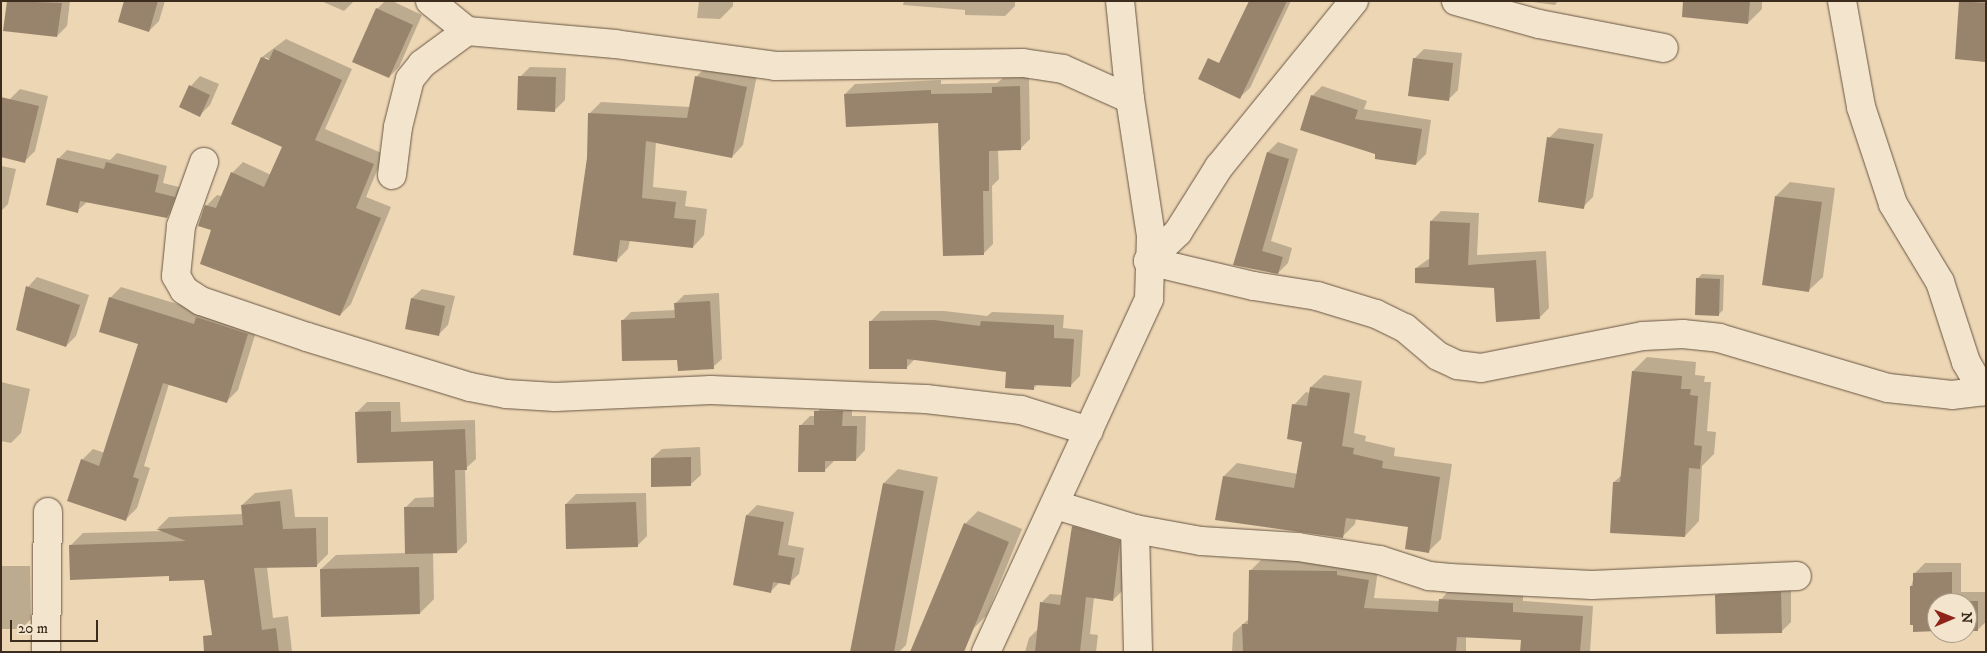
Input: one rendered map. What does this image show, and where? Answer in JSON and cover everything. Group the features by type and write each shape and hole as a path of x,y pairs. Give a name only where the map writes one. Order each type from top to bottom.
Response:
{"street":[{"path":"430,1 467,31 616,44 775,66 1023,63 1063,69 1130,100"},
{"path":"986,652 1056,504 1149,299 1148,261 1151,236 1130,100 1120,1"},
{"path":"1148,261 1178,232 1219,166 1354,1"},
{"path":"1456,1 1539,24 1664,48"},
{"path":"1148,261 1254,286 1317,296 1376,314 1404,328 1438,356 1457,364 1481,368 1643,336 1683,334 1719,338 1888,388 1952,395 1984,391 1966,362 1940,282 1892,204 1860,107 1842,1"},
{"path":"392,175 398,127 410,79 422,64 467,31"},
{"path":"204,162 181,226 176,276 184,290 201,300 298,334 470,387 506,394 555,397 712,390 926,400 1021,410 1089,431"},
{"path":"1056,504 1135,529 1201,541 1298,546 1380,560 1429,576 1592,585 1797,576"},
{"path":"46,652 48,512"},
{"path":"1135,529 1138,652"}],"building":[{"path":"7,1 62,3 57,37 3,31"},
{"path":"124,1 158,1 149,32 118,22"},
{"path":"1249,1 1287,1 1240,99 1198,79 1208,58 1219,63"},
{"path":"1683,1 1750,1 1748,24 1682,17"},
{"path":"1959,1 1986,3 1986,62 1955,59"},
{"path":"376,8 413,25 389,78 352,62"},
{"path":"274,49 342,80 315,140 374,164 356,208 381,218 340,316 200,264 211,230 198,226 205,205 216,208 231,172 264,187 282,147 231,124 261,57 269,60"},
{"path":"1413,58 1453,63 1449,101 1408,96"},
{"path":"518,76 556,77 555,112 517,110"},
{"path":"695,76 747,87 732,158 646,141 642,198 676,202 674,218 696,220 693,248 620,240 617,262 573,255 587,158 588,113 687,118"},
{"path":"189,85 210,95 200,117 179,107"},
{"path":"1020,86 1021,150 989,151 989,191 983,191 984,255 943,256 938,123 846,127 844,94 931,90 931,94 992,93 992,87"},
{"path":"1311,95 1358,110 1355,119 1422,129 1416,165 1375,159 1375,154 1300,130"},
{"path":"1,97 39,106 25,163 1,157"},
{"path":"1547,137 1594,144 1584,209 1538,202"},
{"path":"1267,152 1289,159 1262,251 1283,257 1278,274 1233,265"},
{"path":"57,158 104,169 106,162 159,175 155,192 175,197 167,218 80,201 78,213 46,205"},
{"path":"1775,196 1822,202 1809,292 1762,285"},
{"path":"1430,221 1470,223 1468,265 1536,260 1540,319 1496,322 1494,288 1415,283 1415,268 1429,267"},
{"path":"1696,278 1720,279 1719,316 1695,315"},
{"path":"26,286 80,305 66,347 16,330"},
{"path":"109,297 194,324 196,317 248,334 227,403 163,383 133,477 139,479 126,521 67,501 81,459 99,466 138,344 99,332"},
{"path":"411,298 445,306 439,336 405,329"},
{"path":"710,301 714,369 678,371 677,360 622,361 621,320 675,318 674,303"},
{"path":"934,320 980,326 981,321 1054,325 1054,338 1074,339 1071,387 1034,385 1034,390 1005,388 1006,372 907,359 907,369 869,369 869,321"},
{"path":"1632,371 1682,376 1681,389 1691,389 1690,395 1698,396 1694,445 1702,446 1700,469 1689,468 1685,537 1610,533 1613,482 1620,482"},
{"path":"1310,387 1350,393 1342,446 1354,448 1353,454 1383,461 1382,468 1440,477 1429,553 1405,549 1408,527 1346,518 1343,538 1215,520 1223,476 1294,488 1302,442 1287,439 1292,404 1307,406"},
{"path":"391,411 391,432 465,429 467,470 455,470 457,553 405,554 404,507 434,507 433,461 357,463 355,412"},
{"path":"814,411 843,411 842,426 857,426 856,461 825,461 825,472 798,472 799,425 814,425"},
{"path":"691,457 691,486 651,487 651,458"},
{"path":"883,483 924,491 894,652 850,652"},
{"path":"280,501 283,529 316,528 317,567 254,568 262,630 276,628 279,652 204,652 203,636 212,635 204,580 169,581 169,576 70,580 69,545 186,541 156,529 243,525 241,505"},
{"path":"636,502 638,547 566,549 565,504"},
{"path":"746,515 784,522 778,555 795,558 790,585 773,582 771,593 733,585"},
{"path":"964,523 1009,542 964,652 910,652"},
{"path":"1072,526 1120,541 1113,601 1086,597 1080,652 1035,652 1040,602 1060,605"},
{"path":"419,567 420,614 321,617 320,569"},
{"path":"1249,570 1337,571 1337,575 1369,580 1364,608 1438,612 1439,599 1513,603 1513,612 1583,616 1580,652 1520,652 1521,640 1457,637 1456,652 1243,652 1242,624 1248,624"},
{"path":"1952,572 1952,593 1927,593 1927,631 1913,632 1913,625 1910,625 1910,586 1913,586 1913,573"},
{"path":"1781,592 1782,633 1716,634 1715,595"},
{"path":"1977,601 1978,601 1977,631"}]}
